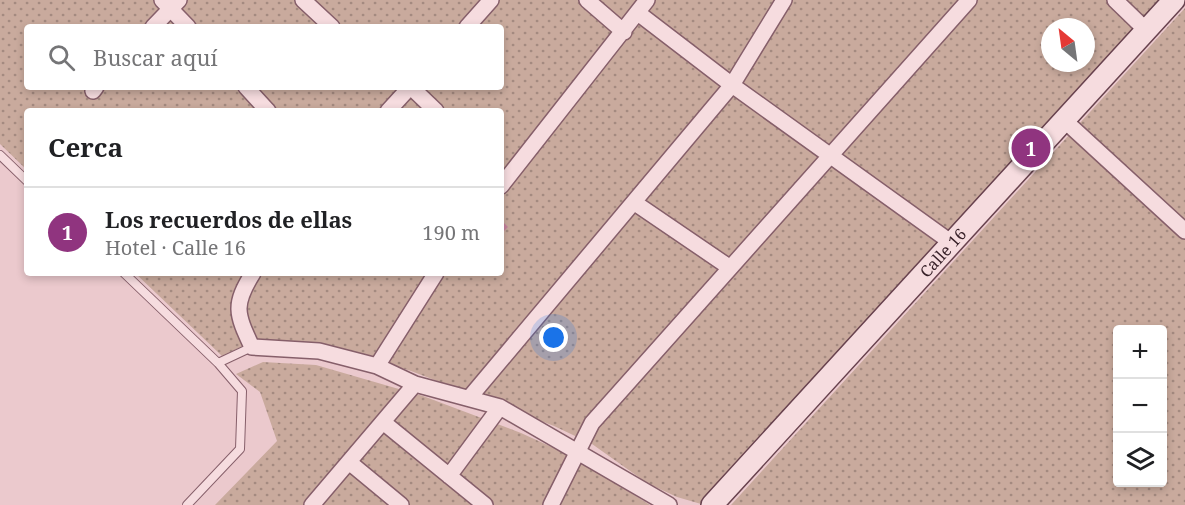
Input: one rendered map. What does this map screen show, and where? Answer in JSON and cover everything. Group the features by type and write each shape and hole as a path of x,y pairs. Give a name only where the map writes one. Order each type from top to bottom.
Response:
{"street":[{"path":"303,0 329,24"},
{"path":"470,24 490,0"},
{"path":"587,0 624,32"},
{"path":"470,397 732,85 784,0"},
{"path":"1115,0 1146,30"},
{"name":"Calle 16","path":"712,505 1174,0"},
{"path":"155,24 170,3 186,24"},
{"path":"550,505 579,453 592,423 831,155 960,3"},
{"path":"504,178 624,32 642,6 732,85 952,243"},
{"path":"249,90 265,108"},
{"path":"391,108 407,90"},
{"path":"413,90 433,108"},
{"path":"1064,120 1185,231"},
{"path":"635,203 729,267"},
{"path":"252,276 239,296 240,321 252,347 319,351 377,366 415,384 470,397 500,407 669,505"},
{"path":"377,366 434,276"},
{"path":"312,505 415,384"},
{"path":"449,476 500,407"},
{"path":"382,422 485,505"},
{"path":"349,462 401,505"}],"lane":[{"path":"0,155 24,178"},
{"path":"127,276 219,363 242,391 240,449 187,505"},
{"path":"219,363 252,347"}],"shaded area":[{"path":"0,0 1163,0 701,504 677,497 647,483 592,444 554,426 411,371 318,343 267,341 247,344 222,356 138,276 504,276 504,108 24,108 24,167 0,144"},
{"path":"1185,8 1185,505 731,505"},
{"path":"263,362 316,365 423,396 521,433 576,458 650,505 215,505 277,441 260,392 236,374"}],"place":[{"name":"Los recuerdos de ellas","path":"1031,148"}]}
